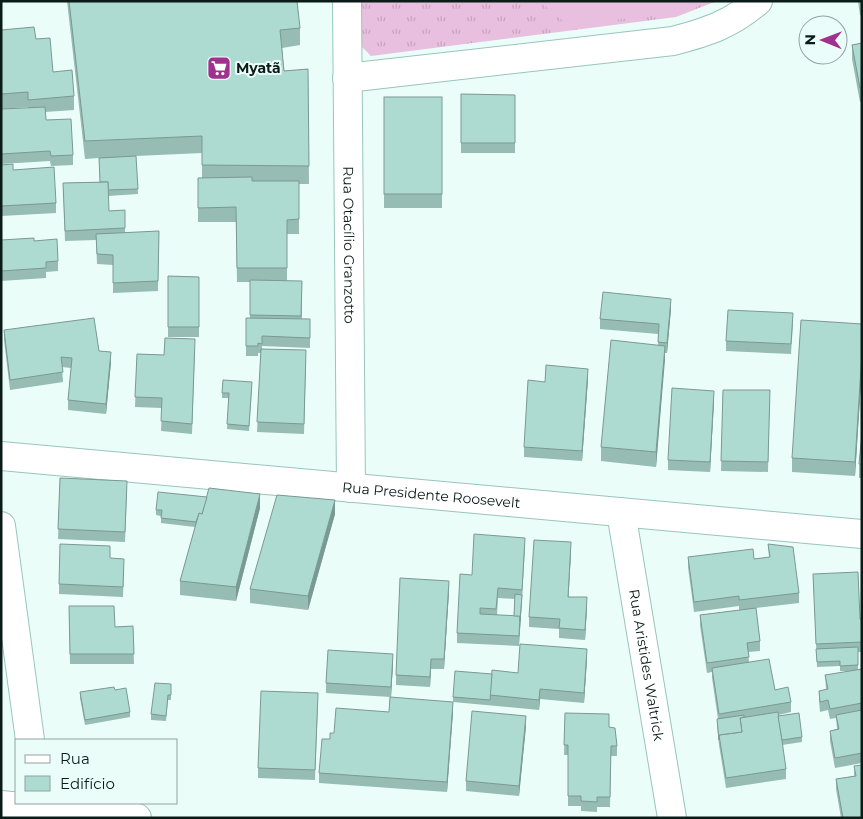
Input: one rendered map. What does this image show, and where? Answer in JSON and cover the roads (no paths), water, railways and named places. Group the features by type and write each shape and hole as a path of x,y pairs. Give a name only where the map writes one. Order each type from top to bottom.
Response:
{"street":[{"name":"Rua Otacílio Granzotto","path":"347,1 351,488"},
{"path":"347,78 673,41 711,31 744,13 758,1"},
{"name":"Rua Presidente Roosevelt","path":"1,456 862,534"},
{"name":"Rua Aristides Waltrick","path":"622,512 672,818"},
{"path":"1,526 30,739"},
{"path":"1,805 137,818"}],"place":[{"name":"Myatã","path":"219,68"}]}
